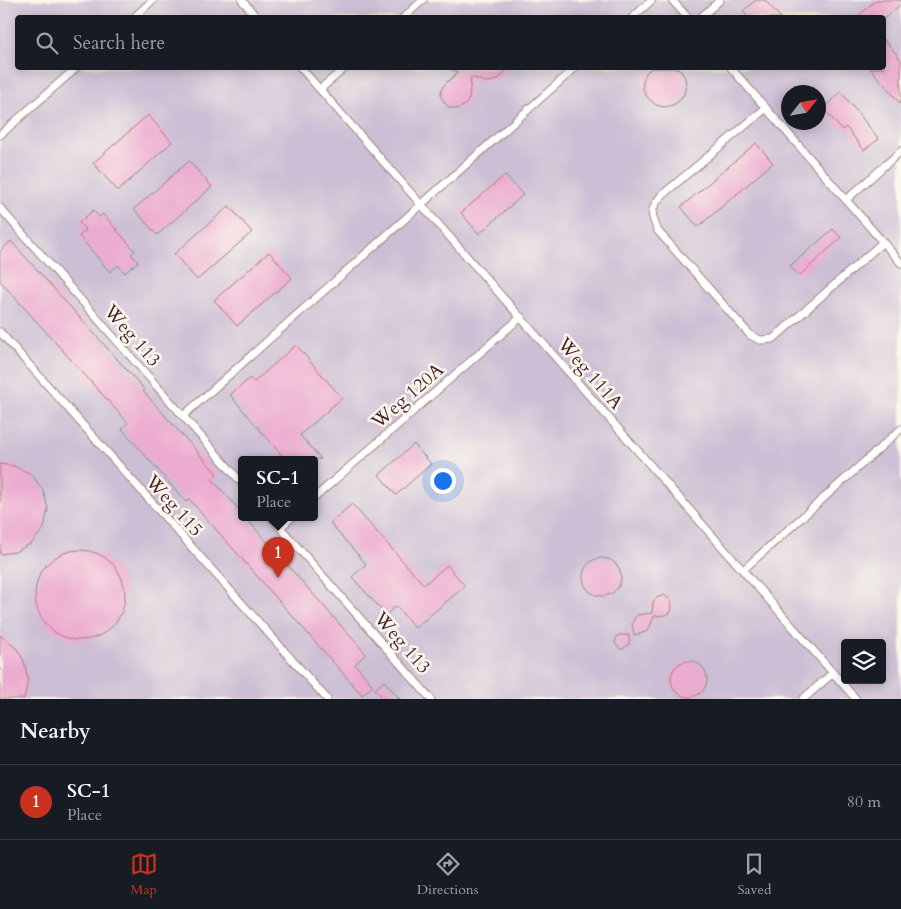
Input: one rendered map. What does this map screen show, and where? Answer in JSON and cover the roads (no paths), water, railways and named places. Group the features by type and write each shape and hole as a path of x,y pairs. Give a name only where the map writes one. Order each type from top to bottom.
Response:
{"lane":[{"path":"137,15 153,0"},
{"path":"242,0 254,15"},
{"path":"406,15 423,0"},
{"path":"635,15 652,0"},
{"path":"672,0 685,15"},
{"path":"703,15 720,0"},
{"path":"0,134 74,70"},
{"name":"Weg 111A","path":"303,70 856,699"},
{"path":"320,89 343,70"},
{"path":"183,416 574,70"},
{"path":"733,70 901,263"},
{"path":"766,108 661,196 653,206 652,218 658,231 750,335 760,340 773,339 883,242"},
{"path":"846,200 901,151"},
{"name":"Weg 113","path":"0,208 238,478"},
{"name":"Weg 120A","path":"318,495 521,317"},
{"name":"Weg 115","path":"0,332 327,699"},
{"path":"743,570 901,429"},
{"name":"Weg 113","path":"275,521 431,699"},
{"path":"280,527 287,521"},
{"path":"803,699 833,673"}],"place":[{"name":"SC-1","path":"278,578"}]}
